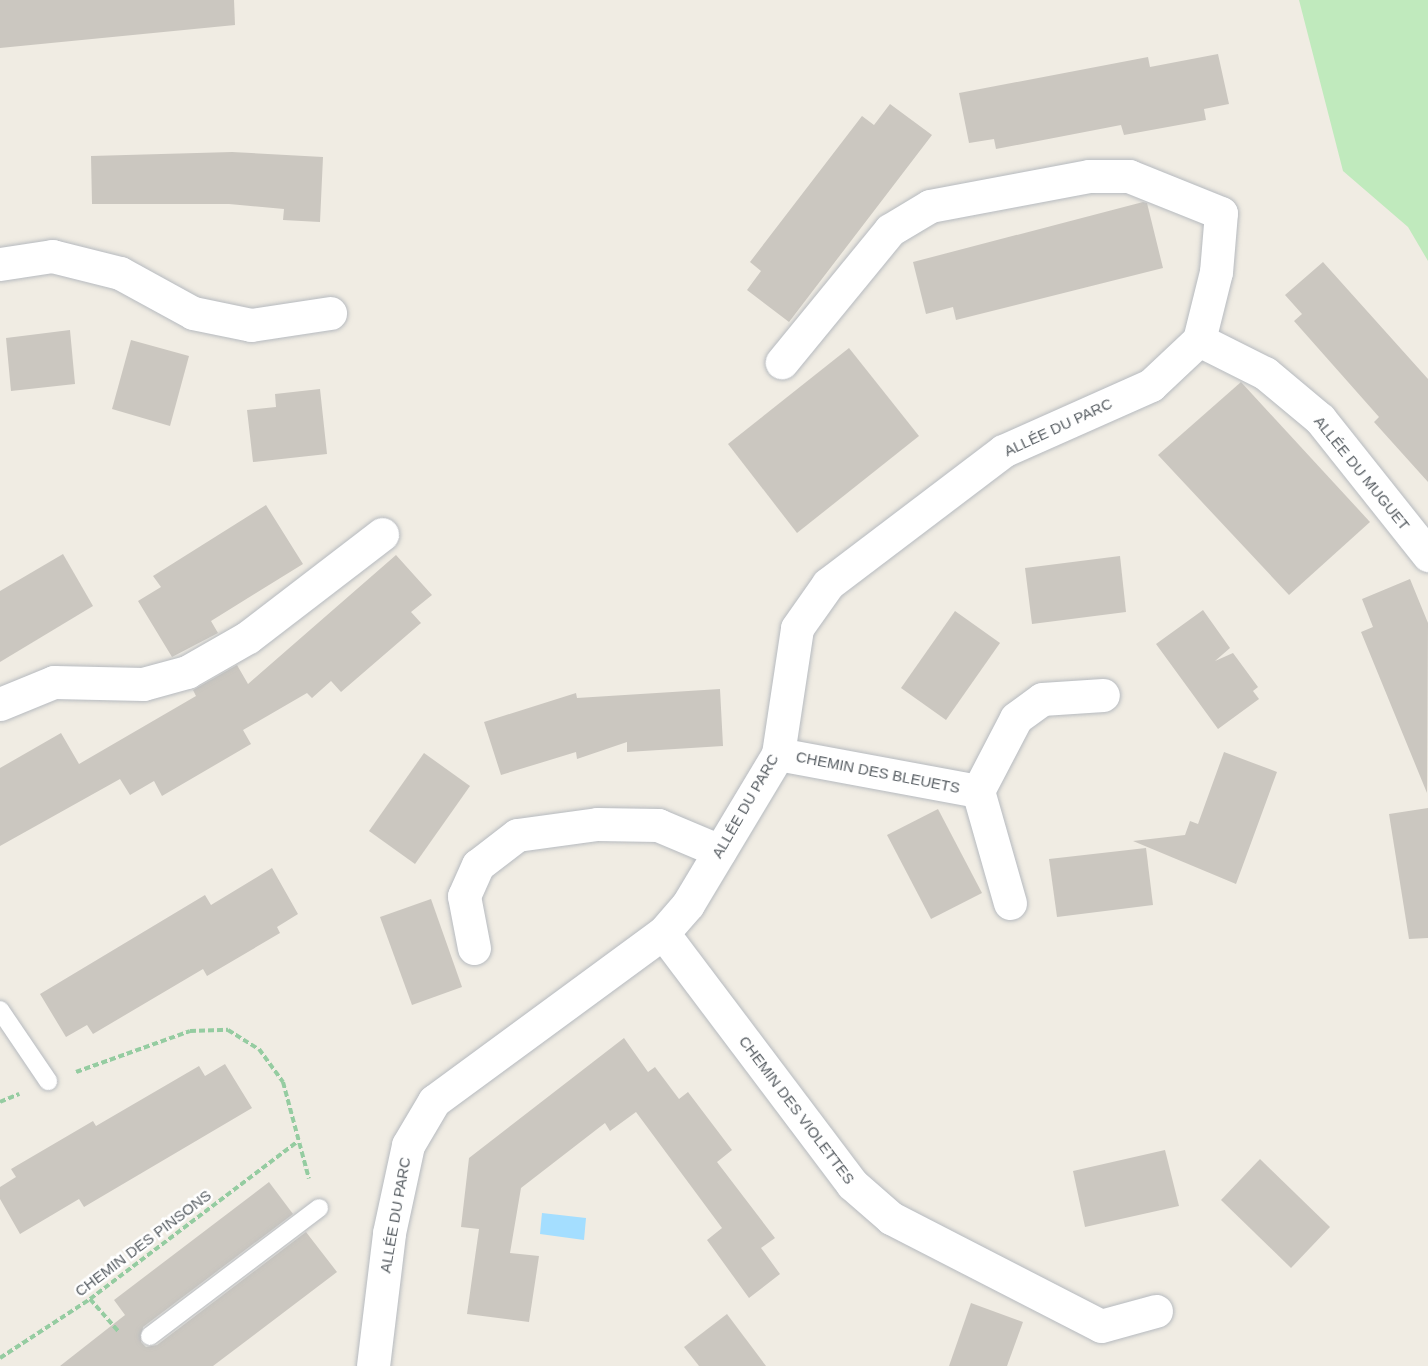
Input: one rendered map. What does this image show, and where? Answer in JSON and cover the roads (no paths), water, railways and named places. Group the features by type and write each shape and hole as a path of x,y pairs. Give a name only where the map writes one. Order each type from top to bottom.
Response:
{"street":[{"path":"782,362 890,230 930,206 1089,176 1129,176 1221,213 1216,272 1199,340"},
{"path":"0,264 52,256 120,273 193,313 251,325 330,313"},
{"name":"ALLÉE DU MUGUET","path":"1199,340 1265,373 1320,419 1428,555"},
{"name":"ALLÉE DU PARC","path":"373,1366 389,1233 408,1145 434,1101 663,933 688,904 778,754 797,628 828,584 1003,451 1151,385 1199,340"},
{"path":"0,704 54,682 143,684 187,672 248,637 382,534"},
{"name":"CHEMIN DES BLEUETS","path":"1010,903 978,791 1016,718 1042,699 1103,695"},
{"name":"CHEMIN DES BLEUETS","path":"778,754 978,791"},
{"path":"474,948 464,896 478,865 517,835 597,824 658,825 720,851"},
{"name":"CHEMIN DES VIOLETTES","path":"663,933 852,1185 891,1218 1101,1326 1156,1311"}],"lane":[{"path":"0,1010 48,1081"},
{"path":"150,1336 318,1208"}],"water":[{"path":"542,1213 586,1218 584,1240 540,1234"}]}
